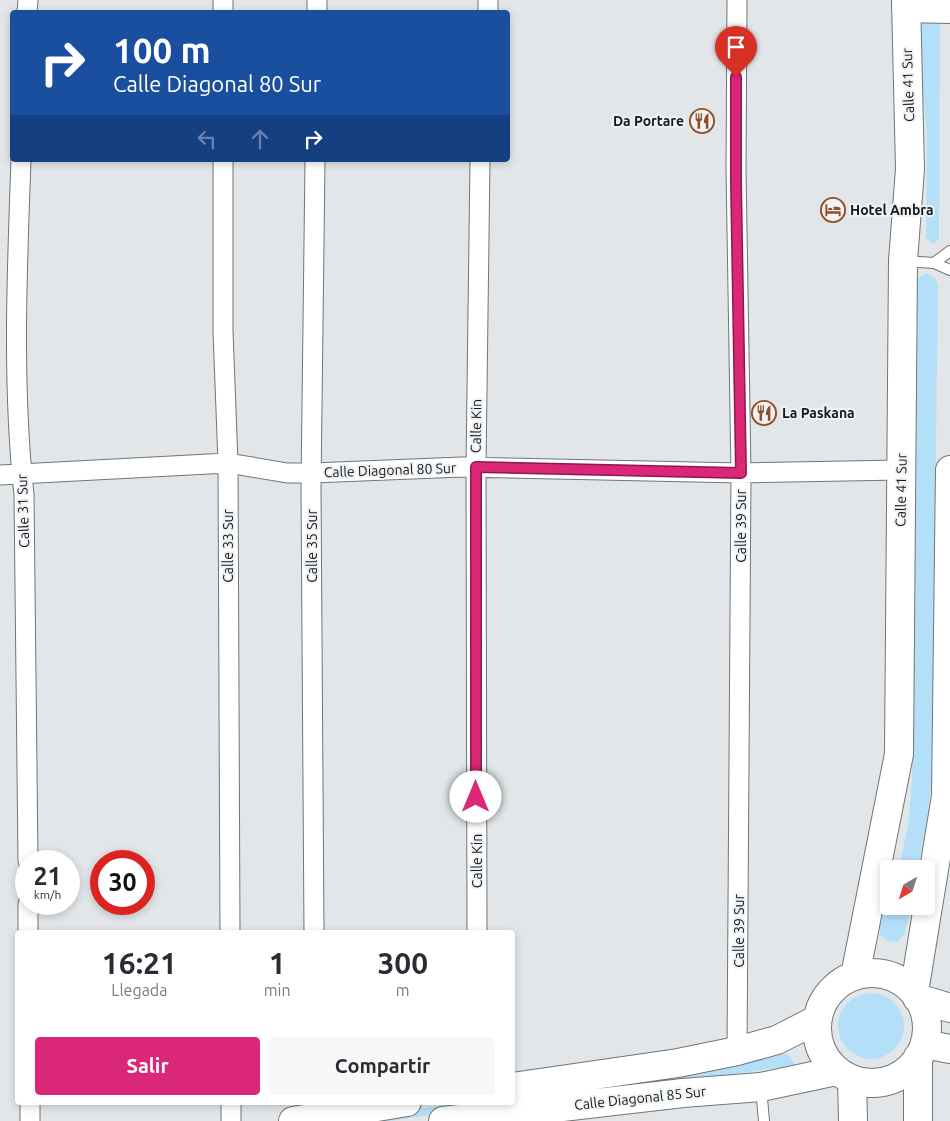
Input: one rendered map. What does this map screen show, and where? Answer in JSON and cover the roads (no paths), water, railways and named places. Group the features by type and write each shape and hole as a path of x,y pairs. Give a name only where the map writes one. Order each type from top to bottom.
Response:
{"main road":[{"path":"906,4 950,9"},
{"name":"Calle 41 Sur","path":"855,976 899,754 903,261 910,169 906,4"},
{"path":"915,995 946,796 950,470"},
{"path":"918,1121 931,1050 923,1008 915,995 900,981 883,974 864,974 847,978 832,989 822,1004 816,1020 818,1039 824,1056 844,1075 870,1083 887,1081 904,1073 931,1050"},
{"path":"915,995 950,1008"},
{"name":"Calle Diagonal 85 Sur","path":"515,1087 678,1063 737,1051 777,1040 816,1020"},
{"path":"844,1075 853,1121"},
{"name":"Calle Diagonal 85 Sur","path":"444,1121 474,1110 761,1087 844,1075"},
{"path":"308,1113 380,1105"}],"street":[{"name":"Calle 39 Sur","path":"736,0 736,176 741,473 737,1051"},
{"name":"Calle 31 Sur","path":"21,162 16,332 21,474 24,495 28,850"},
{"name":"Calle 33 Sur","path":"223,162 223,330 228,463 230,930"},
{"name":"Calle 35 Sur","path":"314,930 312,473 316,162"},
{"name":"Calle Kin","path":"477,930 476,467 480,162"},
{"name":"Calle Diagonal 80 Sur","path":"0,475 228,463 288,472 312,473 476,467 741,473 902,470"},
{"path":"28,915 28,930"},
{"path":"30,1105 30,1121"},
{"path":"231,1105 231,1121"}],"lane":[{"path":"934,262 950,251"},
{"path":"903,261 934,262 950,270"},
{"path":"761,1087 764,1121"}],"place":[{"name":"Da Portare","path":"702,121"},
{"name":"Hotel Ambra","path":"833,210"},
{"name":"La Paskana","path":"764,413"}]}
